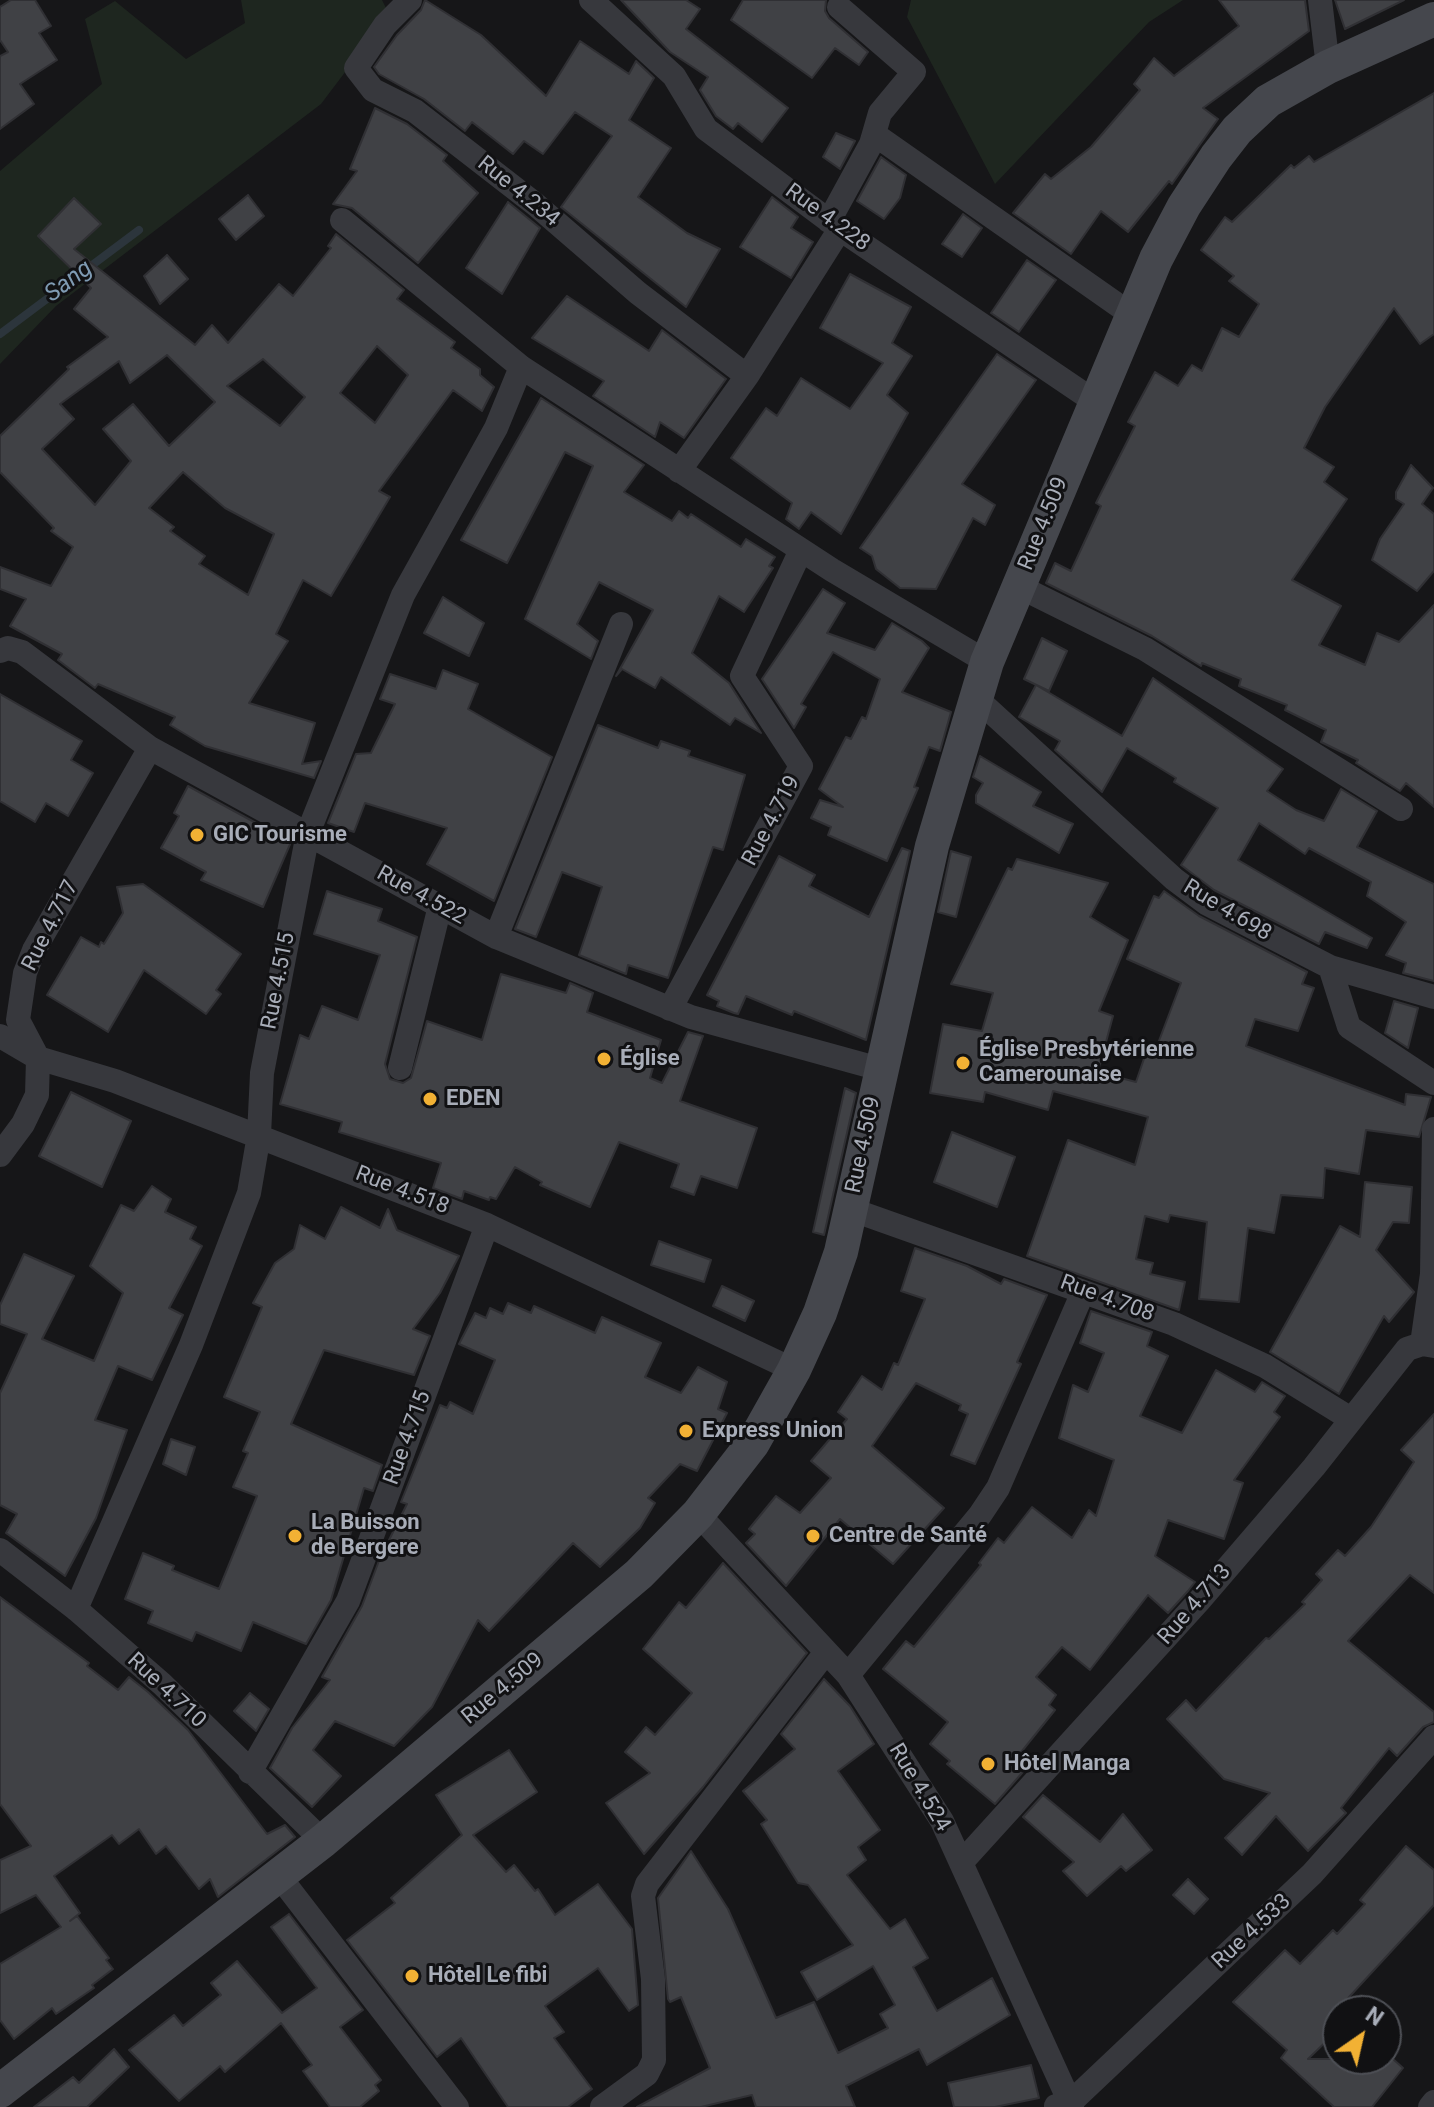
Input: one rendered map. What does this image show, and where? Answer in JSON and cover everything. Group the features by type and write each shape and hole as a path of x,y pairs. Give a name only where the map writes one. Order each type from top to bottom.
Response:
{"street":[{"name":"Rue 4.234","path":"410,0 385,25 356,68 373,90 415,111 535,204 638,293 747,376"},
{"name":"Rue 4.228","path":"591,0 674,76 706,129 835,225 1094,401"},
{"path":"1320,0 1328,67"},
{"path":"679,471 747,376 835,225 880,113 914,72 911,65 839,7"},
{"name":"Rue 4.509","path":"0,2091 323,1841 639,1574 698,1514 753,1443 794,1370 820,1313 841,1252 932,846 987,662 1094,401 1184,206 1230,139 1268,101 1328,67 1434,19"},
{"path":"874,134 1132,315"},
{"path":"342,220 521,367 801,550 987,662"},
{"name":"Rue 4.515","path":"76,1609 191,1345 249,1193 259,1135 264,1062 308,833 403,595 496,428 521,367"},
{"name":"Rue 4.719","path":"670,1009 801,766 742,676 801,550"},
{"path":"1018,586 1145,649 1401,809"},
{"path":"496,937 621,624"},
{"name":"Rue 4.522","path":"0,651 8,648 22,652 150,748 496,937 670,1009 755,1037 880,1069"},
{"name":"Rue 4.698","path":"976,698 1174,879 1206,903 1330,967 1434,997"},
{"name":"Rue 4.717","path":"38,1058 18,1020 25,973 34,950 150,748"},
{"path":"400,1068 440,906"},
{"path":"1330,967 1349,1027 1434,1083"},
{"name":"Rue 4.518","path":"0,1036 38,1058 115,1081 487,1225 794,1370"},
{"path":"0,1155 23,1124 37,1095 38,1058"},
{"path":"1428,1345 1434,1129"},
{"name":"Rue 4.708","path":"850,1209 1027,1269 1174,1324 1239,1354 1351,1419"},
{"name":"Rue 4.715","path":"250,1772 348,1601 487,1225"},
{"path":"848,1675 980,1515 998,1488 1083,1292"},
{"name":"Rue 4.713","path":"961,1863 1199,1601 1407,1349 1428,1345"},
{"name":"Rue 4.524","path":"698,1514 848,1675 942,1821 1065,2106"},
{"name":"Rue 4.710","path":"0,1550 76,1609 162,1684 323,1841"},
{"path":"602,2107 647,2074 654,2060 653,1979 643,1896 647,1884 826,1652"},
{"name":"Rue 4.533","path":"1065,2106 1312,1874 1434,1737"},
{"path":"279,1876 457,2107"},
{"path":"1430,2107 1434,2102"}],"shaded area":[{"path":"241,0 382,0 389,14 321,104 56,306 0,364 0,171 102,84 85,19 115,1 186,59 245,23"},
{"path":"911,0 1183,0 1149,22 995,184 907,17"}],"building":[{"path":"11,0 35,0 51,26 39,33 57,60 20,84 34,104 0,129 0,56 8,52 0,40 0,7"},
{"path":"425,0 481,35 546,96 580,41 629,74 636,61 654,78 629,120 671,148 638,197 687,233 720,249 686,307 561,207 612,136 575,112 543,154 524,141 513,154 472,122 465,131 424,99 379,74 374,67 397,35 421,10"},
{"path":"621,0 686,0 700,9 686,29 788,108 762,142 738,123 733,129 716,116 700,90 708,77 670,52"},
{"path":"743,0 826,0 825,11 829,18 868,52 859,65 835,48 812,78 731,20"},
{"path":"1219,0 1305,0 1309,31 1203,108 1218,119 1172,184 1169,181 1128,232 1101,211 1071,254 1013,213 1045,174 1051,179 1091,147 1140,90 1134,84 1154,58 1174,76 1239,26"},
{"path":"1335,0 1404,0 1345,29"},
{"path":"1434,93 1434,334 1420,344 1394,308 1325,407 1304,448 1334,467 1324,482 1347,499 1292,580 1341,606 1319,645 1365,665 1377,633 1399,642 1434,605 1434,807 1406,783 1400,791 1356,763 1358,760 1321,742 1326,730 1285,710 1287,705 1239,686 1241,679 1202,663 1201,666 1152,636 1046,583 1055,563 1071,571 1101,506 1096,503 1135,426 1128,422 1155,372 1178,386 1192,365 1202,371 1222,328 1239,337 1259,304 1229,281 1234,276 1201,250 1225,217 1232,222 1291,165 1294,168 1309,156 1314,162"},
{"path":"375,108 407,124 447,155 443,161 478,193 418,263 352,208 333,204 357,171 350,169"},
{"path":"836,133 855,141 840,169 823,157"},
{"path":"881,157 906,175 900,198 884,219 857,201"},
{"path":"248,195 264,216 236,240 219,219"},
{"path":"772,197 798,217 791,228 813,242 791,278 740,247"},
{"path":"74,198 101,224 74,249 195,345 212,325 228,343 279,284 293,296 331,248 328,246 336,234 404,290 397,299 455,342 451,348 480,369 480,375 494,387 482,411 453,390 379,491 390,497 331,596 303,580 276,634 288,641 249,703 315,723 302,764 321,761 314,778 205,746 170,725 175,717 98,684 95,688 58,660 62,654 10,626 26,599 0,589 0,567 51,586 73,547 51,531 54,528 0,472 0,436 69,369 67,367 108,337 74,309 91,288 38,236","holes":["377,346 408,375 375,423 340,393","167,355 215,402 169,446 133,404 103,429 131,461 95,505 42,449 74,419 60,404 119,361 130,383","263,359 305,397 280,426 227,386","183,472 225,508 274,534 248,595 199,564 205,556 170,531 174,527 149,508"]},
{"path":"508,202 540,228 502,294 466,268"},
{"path":"963,214 982,228 962,257 942,244"},
{"path":"167,255 188,279 160,304 144,276"},
{"path":"1027,260 1056,280 1019,332 991,313"},
{"path":"850,274 911,307 892,343 912,356 887,395 908,413 841,534 811,512 799,529 786,519 792,503 731,458 766,408 777,416 801,378 850,409 883,363 820,328"},
{"path":"567,296 649,351 662,330 726,379 684,438 660,422 655,437 593,396 604,381 532,338"},
{"path":"997,354 1036,380 962,484 995,505 985,525 973,518 936,589 900,588 876,569 872,556 860,548"},
{"path":"541,398 644,465 624,492 672,521 679,511 688,518 691,514 741,547 746,539 775,557 769,566 773,568 744,612 719,596 692,653 729,683 761,733 735,718 730,725 661,677 655,688 622,669 616,676 653,610 599,582 577,624 598,641 591,659 525,619 593,466 565,452 507,563 461,540"},
{"path":"1411,465 1433,488 1422,504 1434,514 1434,571 1417,591 1372,560 1380,539 1404,504 1396,499 1396,492"},
{"path":"823,589 845,603 827,633 875,650 892,623 922,641 929,648 902,692 951,712 940,751 929,747 914,787 918,788 887,861 828,835 831,827 811,818 820,800 843,807 819,789 846,737 851,739 862,717 866,719 880,679 833,652 801,704 806,707 794,728 762,679"},
{"path":"443,597 484,623 469,656 424,633"},
{"path":"1042,638 1067,651 1049,691 1024,679"},
{"path":"443,670 478,684 468,709 552,757 494,901 427,864 447,828 365,803 354,832 328,823 356,754 371,753 395,704 380,699 390,674 436,689"},
{"path":"1153,678 1283,769 1267,791 1296,810 1324,821 1341,789 1377,811 1357,847 1434,884 1434,981 1403,973 1406,963 1386,955 1406,922 1367,896 1371,882 1309,848 1305,854 1259,823 1238,860 1372,938 1367,948 1325,932 1319,944 1214,890 1181,865 1218,808 1174,782 1176,778 1127,748 1102,792 1055,750 1060,741 1019,717 1036,685 1122,736"},
{"path":"0,694 82,741 71,760 93,773 68,816 46,803 35,822 0,801"},
{"path":"598,725 658,748 661,741 690,751 688,756 745,775 723,850 713,847 668,978 628,965 626,974 579,955 602,887 562,872 536,937 515,929"},
{"path":"980,756 1041,792 1033,806 1073,824 1059,853 976,803 976,795 983,783 973,777"},
{"path":"188,786 291,842 263,907 201,880 206,872 161,848 179,816 174,813"},
{"path":"902,848 910,851 866,1040 794,1011 792,1015 746,996 738,1014 734,1013 717,1006 719,1001 707,995 779,856 815,875 809,886 869,917"},
{"path":"951,851 971,857 956,917 938,912"},
{"path":"1017,859 1108,883 1090,917 1128,940 1099,1011 1113,1016 1098,1072 1136,1082 1149,1044 1157,1046 1181,983 1127,959 1154,896 1159,898 1164,891 1199,916 1307,972 1302,984 1314,988 1298,1031 1255,1019 1246,1046 1405,1105 1406,1094 1431,1097 1419,1137 1366,1130 1359,1174 1325,1168 1323,1198 1281,1195 1274,1233 1248,1228 1239,1302 1199,1299 1207,1222 1170,1215 1168,1222 1145,1216 1136,1259 1153,1263 1150,1274 1185,1282 1179,1310 1027,1256 1068,1140 1135,1165 1148,1117 1053,1091 1048,1110 985,1092 983,1102 930,1093 943,1024 982,1031 993,993 951,984 1008,868 1012,870"},
{"path":"143,884 241,954 216,990 221,994 206,1014 144,970 108,1032 47,995 81,937 99,947 101,942 104,944 123,913 117,887"},
{"path":"327,891 382,909 378,921 417,937 385,1064 390,1079 403,1083 411,1078 427,1021 482,1040 501,974 566,993 570,983 593,993 587,1012 661,1040 650,1078 662,1083 688,1032 703,1036 680,1101 757,1128 737,1188 701,1176 694,1195 671,1187 679,1164 619,1142 590,1207 540,1185 542,1182 515,1167 496,1199 490,1197 489,1200 464,1191 462,1199 433,1188 441,1163 339,1132 342,1122 280,1104 300,1035 309,1039 322,1006 358,1020 380,955 314,934"},
{"path":"1394,1001 1418,1008 1408,1048 1385,1033"},
{"path":"845,1088 856,1093 824,1235 813,1232"},
{"path":"71,1092 131,1121 102,1187 39,1156"},
{"path":"952,1132 1015,1157 997,1207 934,1182"},
{"path":"1365,1182 1412,1187 1409,1223 1393,1222 1376,1250 1414,1292 1389,1322 1384,1316 1339,1394 1270,1352 1340,1226 1360,1237"},
{"path":"152,1186 171,1199 165,1212 196,1227 190,1239 202,1246 169,1308 183,1315 152,1380 118,1366 95,1420 127,1430 96,1518 65,1576 6,1533 17,1514 0,1505 0,1393 27,1334 0,1324 0,1305 24,1254 74,1276 42,1339 94,1361 123,1293 90,1266 121,1205 134,1211"},
{"path":"341,1207 380,1228 388,1209 397,1230 459,1256 440,1293 413,1329 430,1336 414,1375 324,1350 291,1424 382,1465 373,1491 364,1488 331,1600 306,1644 253,1622 241,1651 196,1632 192,1641 148,1623 153,1611 125,1599 143,1553 174,1566 172,1570 219,1589 257,1496 233,1487 248,1453 243,1451 260,1412 224,1397 262,1307 253,1303 275,1263 294,1249 300,1225 325,1239"},
{"path":"659,1241 711,1260 704,1282 651,1265"},
{"path":"915,1248 967,1266 1001,1284 1004,1279 1047,1295 1017,1362 1021,1364 975,1464 951,1455 968,1414 959,1410 961,1405 916,1383 872,1446 944,1508 893,1564 840,1519 786,1586 746,1543 755,1534 749,1529 776,1496 800,1513 831,1478 811,1461 847,1419 838,1412 862,1376 882,1390 894,1363 898,1365 925,1299 901,1291"},
{"path":"722,1286 754,1301 745,1321 713,1306"},
{"path":"508,1303 531,1313 534,1306 595,1333 602,1317 661,1343 645,1377 681,1393 698,1367 727,1382 718,1409 727,1413 697,1471 680,1464 648,1498 655,1503 640,1528 600,1567 573,1543 489,1631 478,1620 432,1707 394,1746 335,1721 313,1750 341,1776 312,1807 270,1768 292,1728 330,1680 322,1677 362,1606 380,1558 407,1504 401,1502 440,1405 447,1408 450,1402 473,1414 495,1360 459,1344 475,1313 486,1318 490,1308 503,1314"},
{"path":"1091,1311 1152,1332 1147,1346 1168,1356 1140,1416 1182,1433 1216,1370 1255,1392 1262,1382 1285,1396 1274,1412 1280,1417 1234,1480 1243,1483 1224,1539 1168,1520 1155,1556 1195,1582 1188,1591 1168,1613 1148,1595 1090,1670 1062,1647 1036,1677 1056,1695 1049,1705 1055,1710 1018,1756 1029,1765 995,1804 947,1764 950,1761 930,1744 948,1722 883,1669 906,1641 914,1647 981,1565 979,1563 998,1538 1004,1543 1032,1507 1072,1538 1089,1510 1096,1516 1114,1460 1059,1438 1073,1385 1088,1392 1104,1353 1080,1343"},
{"path":"1434,1414 1434,1593 1410,1575 1348,1641 1434,1712 1434,1722 1423,1727 1397,1756 1389,1748 1341,1808 1346,1813 1308,1851 1276,1816 1242,1855 1225,1838 1270,1793 1224,1779 1167,1719 1186,1700 1196,1711 1266,1638 1269,1639 1305,1604 1302,1602 1322,1580 1316,1574 1338,1550 1345,1556 1371,1527 1414,1462 1401,1450"},
{"path":"171,1439 195,1447 186,1475 163,1464"},
{"path":"723,1563 807,1653 703,1787 644,1854 606,1803 650,1773 625,1752 646,1727 655,1735 692,1693 643,1649 679,1602 686,1608"},
{"path":"0,1597 89,1663 87,1666 118,1690 129,1677 148,1692 188,1730 267,1834 285,1825 295,1837 218,1897 210,1879 199,1889 166,1846 156,1854 139,1829 119,1844 112,1835 54,1876 80,1913 70,1921 77,1916 109,1958 106,1960 113,1969 92,1985 94,1988 56,2014 52,2008 14,2039 0,2020 0,1964 61,1927 36,1895 0,1913 0,1860 31,1846 0,1804"},
{"path":"824,1679 850,1706 874,1744 838,1771 880,1830 858,1847 866,1860 847,1875 890,1929 905,1919 928,1958 913,1967 937,2011 992,1978 1010,2015 927,2065 919,2049 846,2086 855,2107 756,2107 752,2095 701,2107 637,2107 710,2068 681,1997 670,2002 668,1999 658,1898 691,1851 728,1909 776,2018 814,2002 838,2053 888,2028 880,2014 895,2005 873,1966 817,2000 801,1972 853,1945 808,1885 798,1883 761,1824 767,1820 743,1791 795,1749 781,1734"},
{"path":"250,1693 269,1709 256,1731 234,1711"},
{"path":"509,1750 537,1792 473,1835 506,1872 514,1865 535,1891 538,1889 555,1915 598,1884 632,1929 638,2005 629,2011 598,1968 545,2006 564,2032 554,2038 592,2089 568,2107 508,2107 461,2038 437,2057 347,1940 395,1903 391,1898 462,1835 436,1795"},
{"path":"1043,1795 1100,1842 1123,1814 1152,1850 1126,1871 1121,1866 1087,1896 1063,1871 1074,1862 1023,1817"},
{"path":"1406,1846 1434,1870 1434,1905 1351,1995 1322,1995 1322,2045 1308,2059 1322,2059 1322,2075 1397,2075 1372,2107 1334,2107 1281,2058 1287,2050 1233,2002 1285,1950 1300,1964 1333,1930 1337,1934 1365,1904 1360,1900"},
{"path":"1188,1879 1208,1899 1194,1914 1173,1895"},
{"path":"289,1914 363,2010 340,2027 381,2080 375,2085 379,2091 360,2107 330,2107 303,2071 312,2065 281,2023 225,2072 220,2066 179,2101 129,2050 174,2015 183,2026 221,1995 211,1983 237,1961 282,2013 317,1988 271,1927"},
{"path":"114,2049 129,2067 87,2107 34,2107 73,2077 79,2083"},
{"path":"1031,2065 1039,2098 995,2107 954,2107 948,2083"}],"waterway":[{"name":"Sang","path":"0,334 139,230"}],"place":[{"name":"GIC Tourisme","path":"197,835"},
{"name":"Église","path":"604,1059"},
{"name":"Église Presbytérienne Camerounaise","path":"963,1063"},
{"name":"EDEN","path":"430,1099"},
{"name":"Express Union","path":"686,1431"},
{"name":"La Buisson de Bergere","path":"295,1536"},
{"name":"Centre de Santé","path":"813,1536"},
{"name":"Hôtel Manga","path":"988,1764"},
{"name":"Hôtel Le fibi","path":"412,1976"}]}
